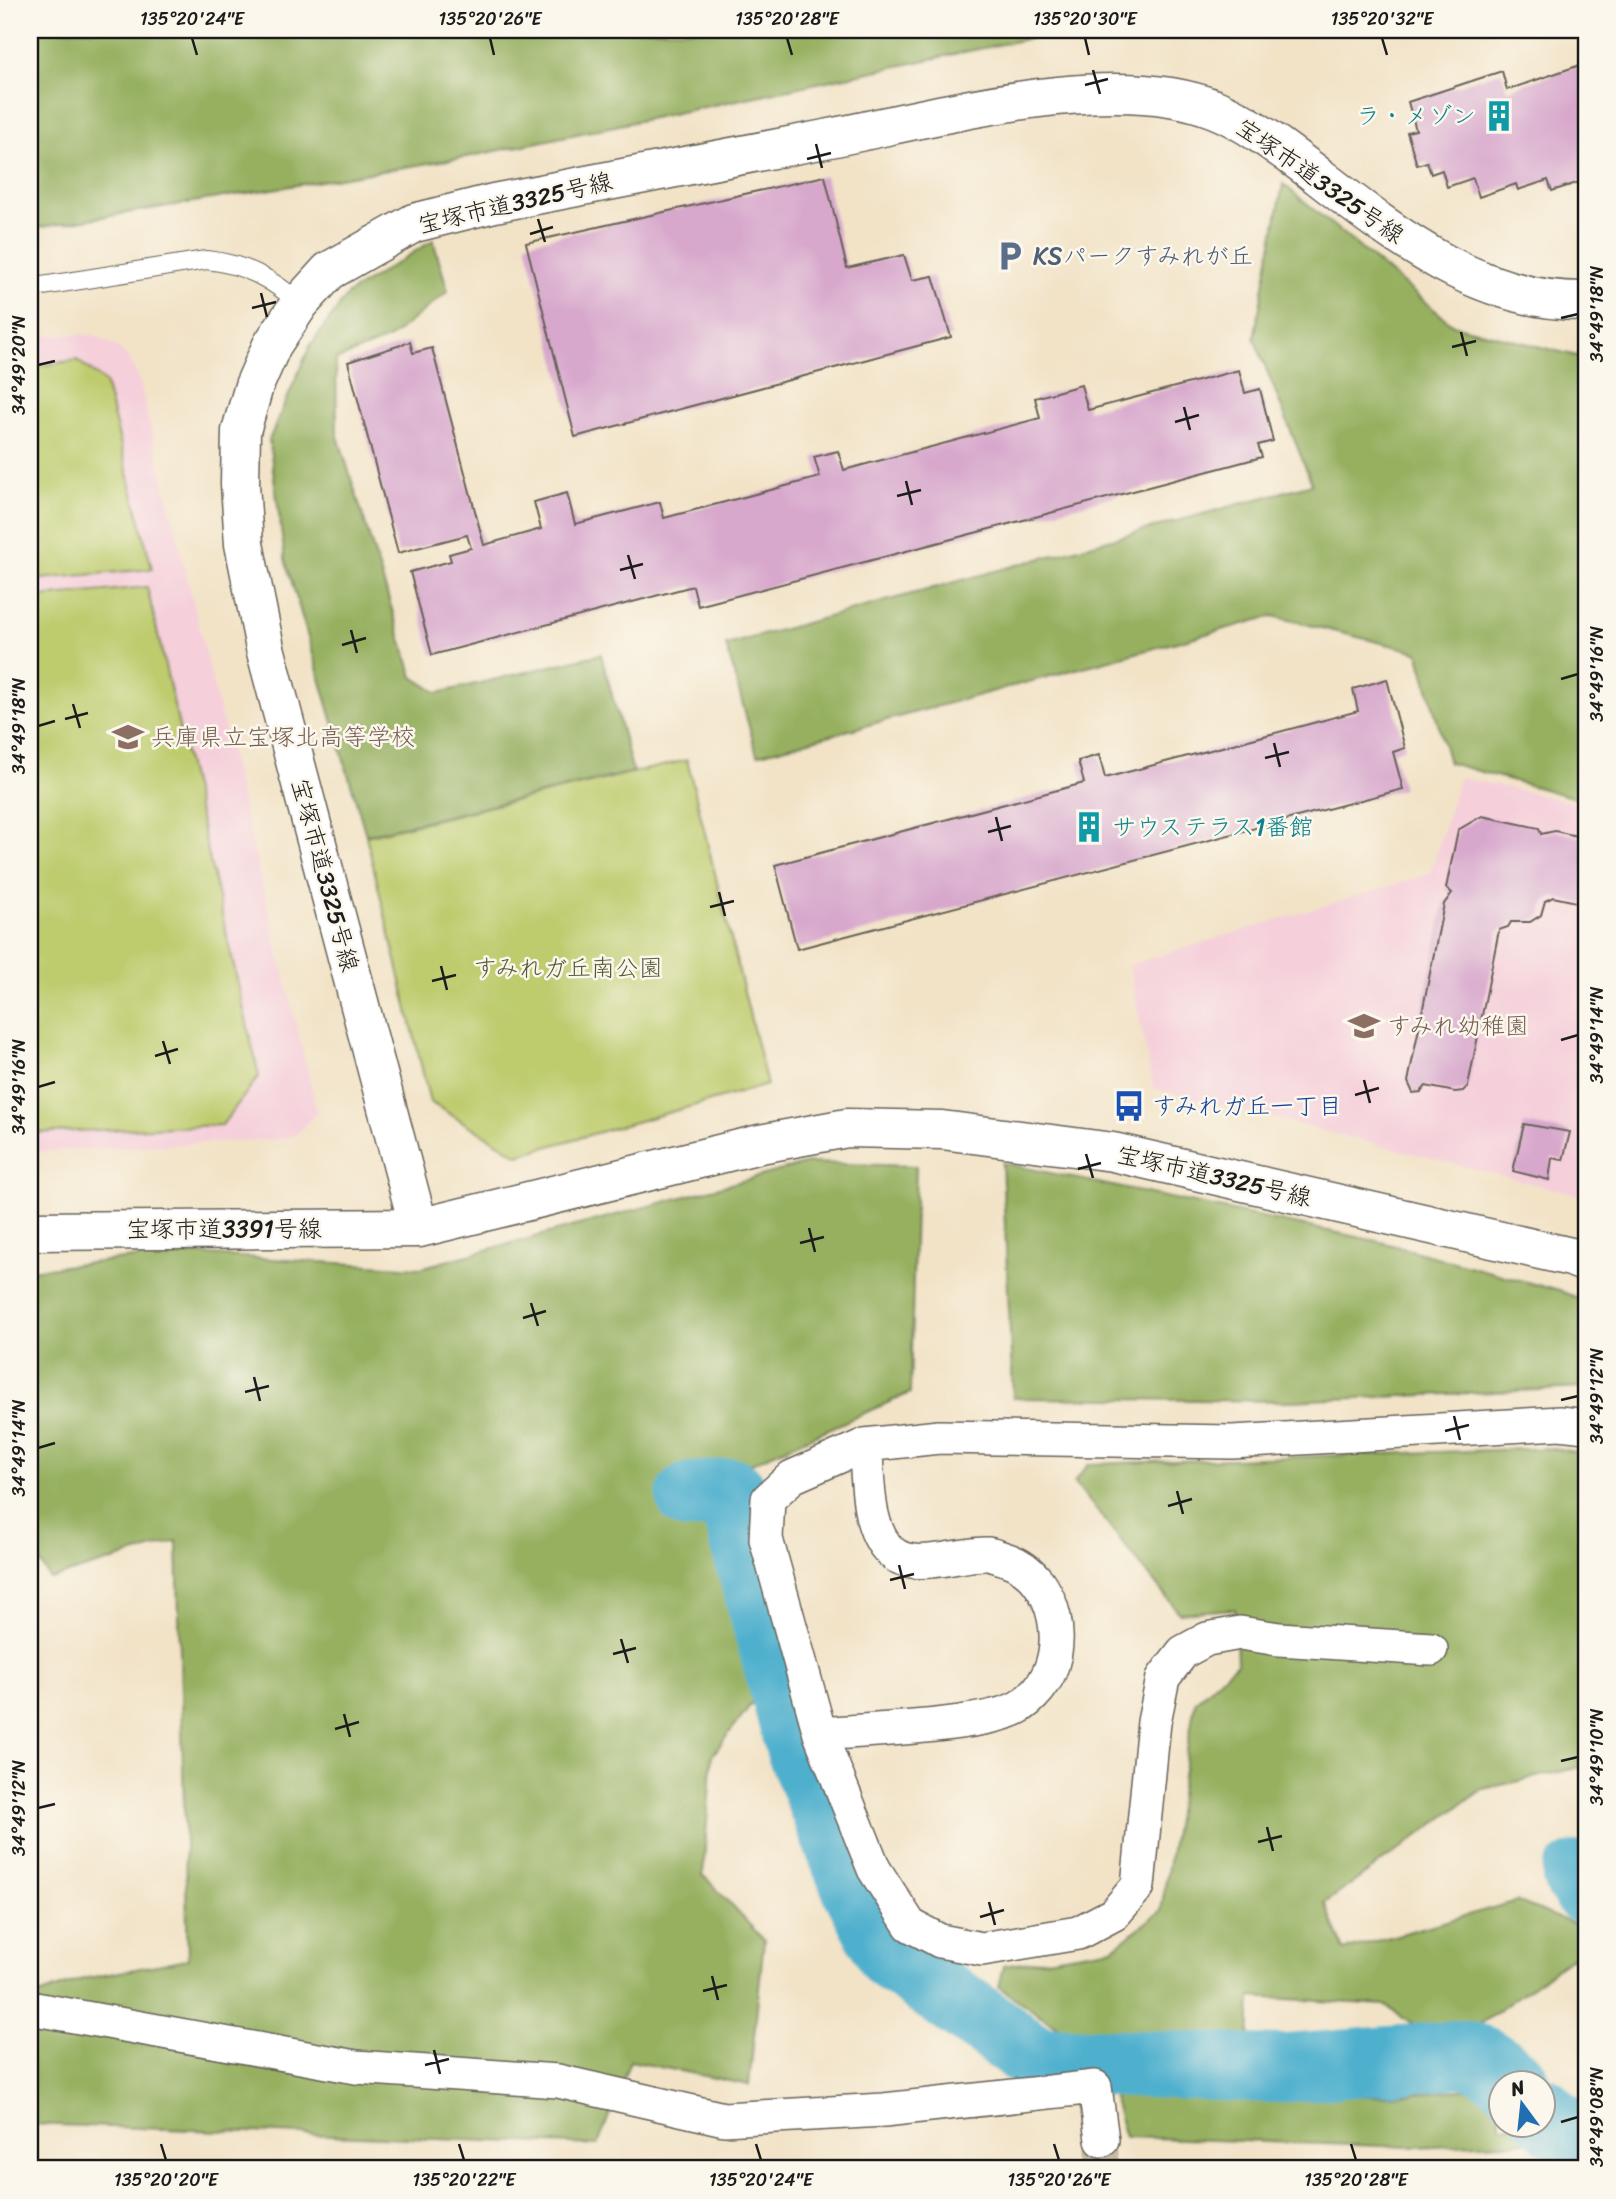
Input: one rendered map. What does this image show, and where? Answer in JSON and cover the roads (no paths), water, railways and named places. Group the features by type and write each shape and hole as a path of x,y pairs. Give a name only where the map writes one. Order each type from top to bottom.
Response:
{"street":[{"name":"宝塚市道3325号線","path":"1586,301 1526,296 1446,264 1404,242 1284,150 1216,109 1159,94 1056,95 494,203 414,223 329,271 300,303 272,345 254,386 241,430 240,484 244,544 265,648 419,1228 760,1144 847,1128 942,1130 1113,1152 1571,1257 1586,1264"},
{"name":"宝塚市道3391号線","path":"30,1231 419,1228"},
{"path":"1431,1649 1279,1639 1240,1633 1207,1639 1183,1652 1163,1678 1138,1886 1114,1914 1078,1933 982,1949 940,1941 910,1925 874,1869 820,1734 766,1539 768,1499 792,1477 865,1445 939,1437 1232,1442 1560,1423 1586,1426"},
{"path":"820,1734 977,1718 1019,1707 1040,1688 1052,1661 1055,1630 1052,1602 1038,1577 1012,1562 989,1554 912,1561 891,1553 874,1528 865,1445"},
{"path":"30,2008 356,2067 558,2081 724,2119 884,2110 1095,2087 1101,2140"}],"lane":[{"path":"30,288 206,260 235,263 281,287 300,303"}],"waterway":[{"path":"690,1496 733,1492 799,1747 856,1889 891,1957 1038,2060 1275,2069 1463,2054 1483,2060 1501,2070"},
{"path":"1576,1876 1586,1891"},
{"path":"1556,2123 1586,2140"}],"tunnel":[{"path":"1102,2140 1102,2169"}],"place":[{"name":"ラ・メゾン","path":"1499,116"},
{"name":"KSパークすみれが丘","path":"1010,256"},
{"name":"兵庫県立宝塚北高等学校","path":"128,737"},
{"name":"サウステラス1番館","path":"1089,827"},
{"name":"すみれ幼稚園","path":"1364,1026"},
{"name":"すみれガ丘一丁目","path":"1129,1106"}],"park label":[{"name":"すみれガ丘南公園","path":"568,968"}]}
